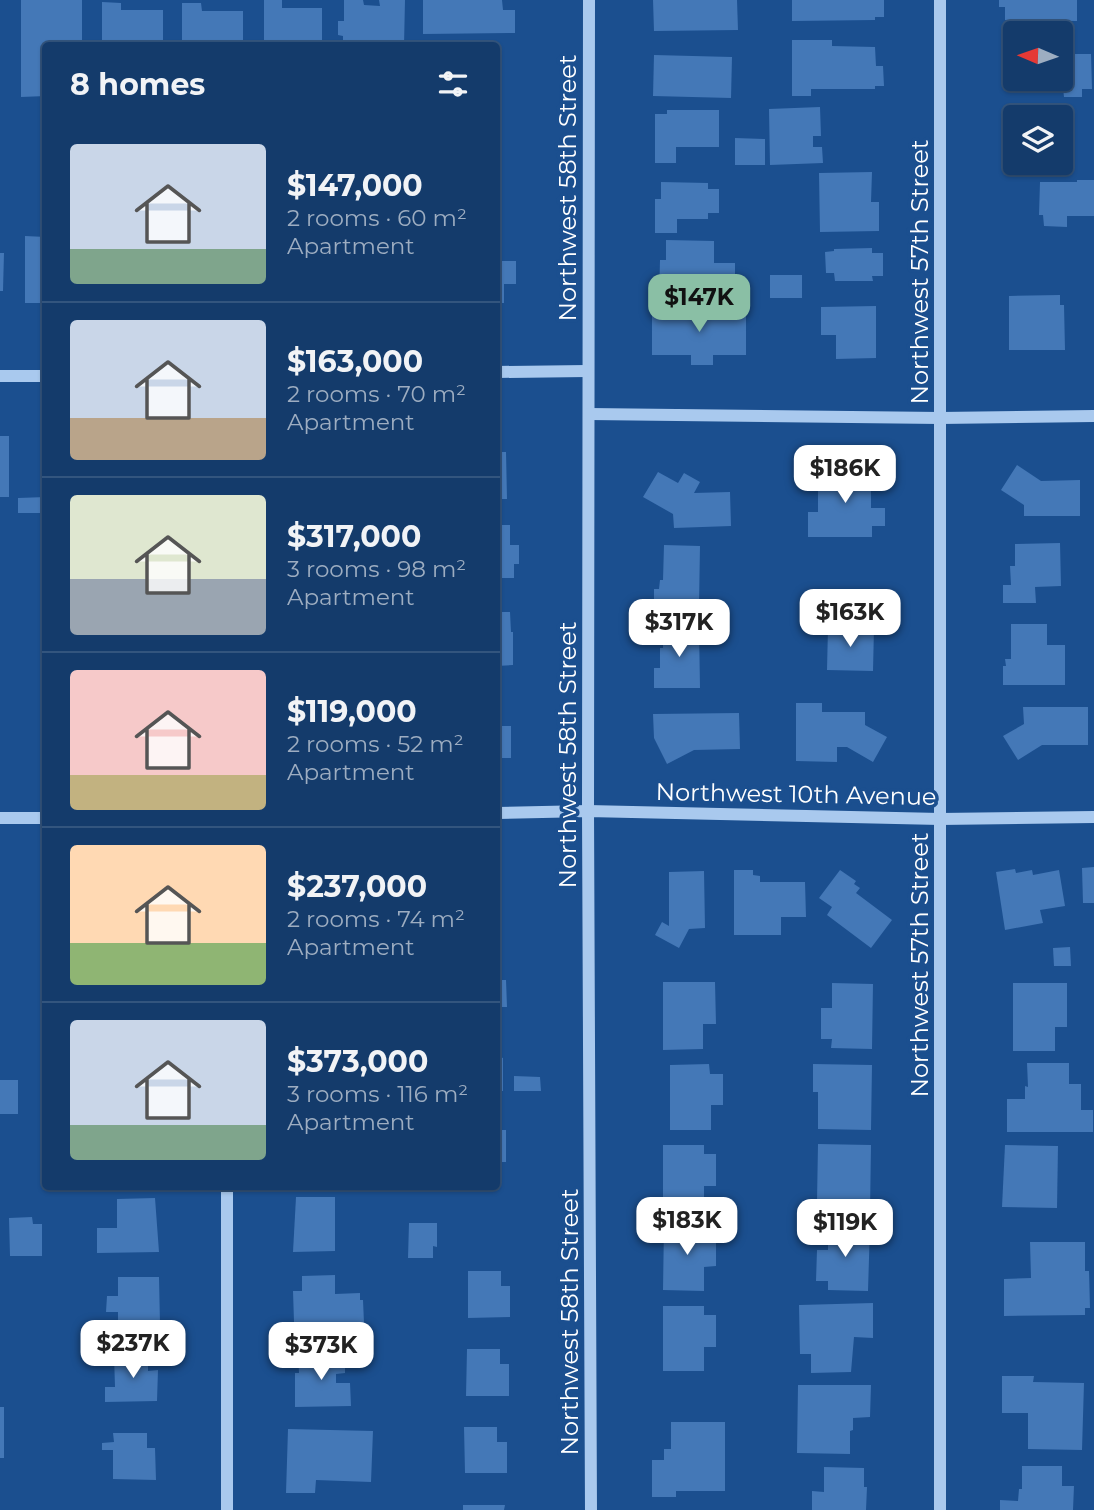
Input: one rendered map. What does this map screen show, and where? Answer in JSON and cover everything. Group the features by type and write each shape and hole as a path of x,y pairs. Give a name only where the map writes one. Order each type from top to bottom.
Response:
{"street":[{"name":"Northwest 58th Street","path":"590,0 587,371 591,1510"},
{"name":"Northwest 57th Street","path":"940,0 940,1510"},
{"path":"500,372 587,371"},
{"path":"0,376 42,376"},
{"path":"589,414 940,418 1094,416"},
{"name":"Northwest 10th Avenue","path":"500,813 588,811 940,818 1094,817"},
{"path":"0,818 42,818"},
{"path":"227,1190 227,1510"}],"building":[{"path":"21,0 82,0 82,42 42,42 42,96 21,97"},
{"path":"264,0 282,0 282,8 322,8 322,42 264,42"},
{"path":"344,0 363,0 364,5 380,6 379,0 405,0 404,42 343,42 343,36 338,35 338,21 344,21"},
{"path":"423,0 502,0 503,10 515,10 515,33 423,34"},
{"path":"653,0 737,0 738,30 654,31"},
{"path":"792,0 884,0 884,17 875,17 875,20 792,21"},
{"path":"999,0 1077,0 1077,21 1005,20 1005,7 999,7"},
{"path":"102,2 121,3 121,10 163,10 163,42 102,42"},
{"path":"182,3 201,3 202,11 243,11 243,42 182,42"},
{"path":"792,40 832,40 832,46 875,47 876,66 883,66 884,86 875,86 875,89 811,89 811,96 792,96"},
{"path":"1073,54 1091,54 1092,89 1082,89 1082,97 1064,97 1063,91 1073,91"},
{"path":"654,55 732,57 731,98 653,96"},
{"path":"820,107 821,136 813,136 813,147 822,147 823,163 770,165 769,109"},
{"path":"667,110 719,110 719,147 676,147 676,163 655,163 655,114 667,114"},
{"path":"735,138 765,139 765,165 735,165"},
{"path":"500,156 502,156 500,234"},
{"path":"872,172 871,202 879,202 879,231 820,232 819,173"},
{"path":"1094,180 1094,216 1067,216 1067,227 1044,226 1043,215 1039,215 1040,182"},
{"path":"661,182 708,183 708,189 719,189 719,213 708,213 708,219 677,219 677,233 655,233 655,199 661,199"},
{"path":"25,236 42,237 42,303 25,303"},
{"path":"666,240 714,241 714,263 735,263 735,299 659,298 660,260 666,260"},
{"path":"872,248 872,253 883,253 883,276 872,276 873,281 835,281 834,273 826,273 825,252 834,249"},
{"path":"0,253 4,253 3,291 0,291"},
{"path":"500,261 516,261 516,284 504,284 504,303 500,303"},
{"path":"770,275 802,275 802,298 770,298"},
{"path":"1060,295 1060,305 1064,305 1065,350 1009,350 1009,296"},
{"path":"876,306 876,358 836,359 836,335 821,335 821,307"},
{"path":"652,311 746,311 746,355 713,355 713,365 691,365 691,355 652,355"},
{"path":"500,429 502,452 506,452 507,499 500,499"},
{"path":"0,436 9,436 9,497 0,497"},
{"path":"1017,465 1041,481 1080,480 1080,516 1024,516 1024,505 1001,490"},
{"path":"818,468 871,468 871,508 885,508 885,526 872,526 872,537 808,537 808,512 818,512"},
{"path":"658,472 678,483 684,473 700,482 694,493 730,492 731,526 674,528 673,514 643,497"},
{"path":"42,497 42,513 18,513 18,498"},
{"path":"500,525 510,525 510,545 519,545 519,564 514,564 514,578 500,578"},
{"path":"1060,543 1061,586 1035,587 1036,603 1003,603 1003,585 1011,585 1010,566 1015,566 1015,544"},
{"path":"664,545 700,546 699,606 654,606 654,589 659,589 660,580 663,580"},
{"path":"500,612 510,612 513,665 500,666"},
{"path":"1011,624 1047,624 1047,645 1065,645 1065,685 1003,685 1005,659 1011,659"},
{"path":"663,626 699,626 700,688 654,688 654,668 660,668 660,648 663,648"},
{"path":"828,627 874,628 873,671 827,670"},
{"path":"796,703 822,703 822,712 865,712 865,725 887,737 873,762 847,747 837,747 837,762 796,761"},
{"path":"1023,707 1088,707 1088,745 1042,745 1018,760 1003,736 1024,724"},
{"path":"500,711 502,726 511,726 511,758 500,758"},
{"path":"739,713 740,749 694,750 667,764 654,738 653,714"},
{"path":"1094,867 1094,903 1083,903 1082,868"},
{"path":"1015,869 1016,873 1032,870 1033,875 1059,870 1065,906 1040,910 1043,923 1005,930 996,872"},
{"path":"734,870 753,870 753,875 760,876 760,882 805,882 806,917 781,917 781,935 734,935"},
{"path":"840,870 856,881 854,884 860,888 856,893 892,920 871,948 827,915 832,907 819,898"},
{"path":"704,871 705,928 689,929 679,948 655,935 662,922 669,926 669,872"},
{"path":"1070,947 1071,966 1054,966 1053,948"},
{"path":"500,980 506,980 507,1007 500,1007"},
{"path":"663,982 715,982 716,1024 703,1024 703,1049 663,1050"},
{"path":"832,983 873,984 872,1049 831,1048 832,1039 821,1039 821,1008 832,1008"},
{"path":"1013,983 1067,983 1067,1027 1055,1027 1055,1051 1013,1051"},
{"path":"500,1057 503,1058 503,1091 500,1091"},
{"path":"1027,1063 1069,1063 1069,1084 1081,1084 1081,1110 1093,1110 1093,1132 1007,1132 1007,1099 1025,1099 1025,1086 1028,1087"},
{"path":"709,1064 710,1074 723,1074 723,1105 711,1105 711,1130 670,1130 670,1065"},
{"path":"813,1064 872,1065 871,1130 818,1129 818,1092 813,1092"},
{"path":"514,1076 540,1077 541,1091 514,1091"},
{"path":"0,1080 18,1080 18,1114 0,1114"},
{"path":"500,1130 506,1130 506,1162 500,1162"},
{"path":"818,1144 871,1145 870,1211 828,1210 828,1201 817,1201"},
{"path":"663,1145 704,1145 704,1154 716,1154 716,1186 704,1186 704,1210 663,1210"},
{"path":"1005,1145 1058,1146 1057,1208 1002,1207"},
{"path":"296,1197 335,1197 335,1251 293,1252"},
{"path":"155,1198 159,1252 97,1253 97,1228 117,1228 117,1199"},
{"path":"32,1217 33,1224 42,1224 42,1256 10,1256 9,1218"},
{"path":"409,1223 437,1223 437,1247 433,1246 433,1258 408,1258"},
{"path":"664,1225 704,1226 704,1234 716,1235 716,1266 704,1267 704,1291 663,1290"},
{"path":"828,1225 870,1226 868,1291 828,1290 828,1281 816,1281 817,1250 828,1250"},
{"path":"1030,1242 1085,1242 1085,1271 1089,1271 1090,1308 1085,1308 1085,1315 1004,1316 1004,1279 1031,1278"},
{"path":"468,1271 501,1271 501,1286 510,1286 510,1317 468,1318"},
{"path":"335,1275 335,1294 360,1293 364,1323 294,1322 293,1291 302,1291 302,1276"},
{"path":"118,1277 159,1277 160,1324 118,1324 118,1312 106,1312 107,1296 118,1296"},
{"path":"873,1303 873,1338 854,1337 851,1372 811,1373 811,1354 800,1354 799,1305"},
{"path":"663,1306 704,1306 704,1315 716,1315 716,1347 704,1347 704,1371 663,1371"},
{"path":"467,1349 500,1349 500,1364 509,1364 509,1396 466,1396"},
{"path":"298,1353 336,1353 337,1363 345,1362 345,1373 336,1374 336,1383 350,1383 351,1406 295,1407 295,1373 299,1373"},
{"path":"114,1355 148,1355 148,1371 158,1370 157,1401 105,1402 105,1387 115,1387"},
{"path":"1002,1376 1034,1376 1033,1382 1084,1383 1082,1450 1028,1449 1028,1413 1002,1413"},
{"path":"798,1385 871,1385 870,1417 853,1418 850,1454 797,1453"},
{"path":"0,1407 4,1407 4,1458 0,1458"},
{"path":"671,1422 725,1422 725,1491 676,1491 676,1497 652,1497 652,1460 664,1460 664,1449 671,1449"},
{"path":"464,1427 497,1427 497,1442 507,1442 507,1473 465,1473"},
{"path":"288,1429 373,1431 371,1482 316,1480 315,1493 286,1493"},
{"path":"113,1433 147,1433 147,1448 155,1448 156,1480 113,1479 113,1450 102,1450 102,1443 114,1442"},
{"path":"1022,1466 1062,1466 1062,1486 1074,1486 1073,1510 1000,1510 1000,1500 1018,1501 1019,1489 1022,1489"},
{"path":"824,1467 864,1468 866,1510 812,1510 812,1491 824,1492"},
{"path":"463,1505 505,1505 504,1510 463,1510"}]}
